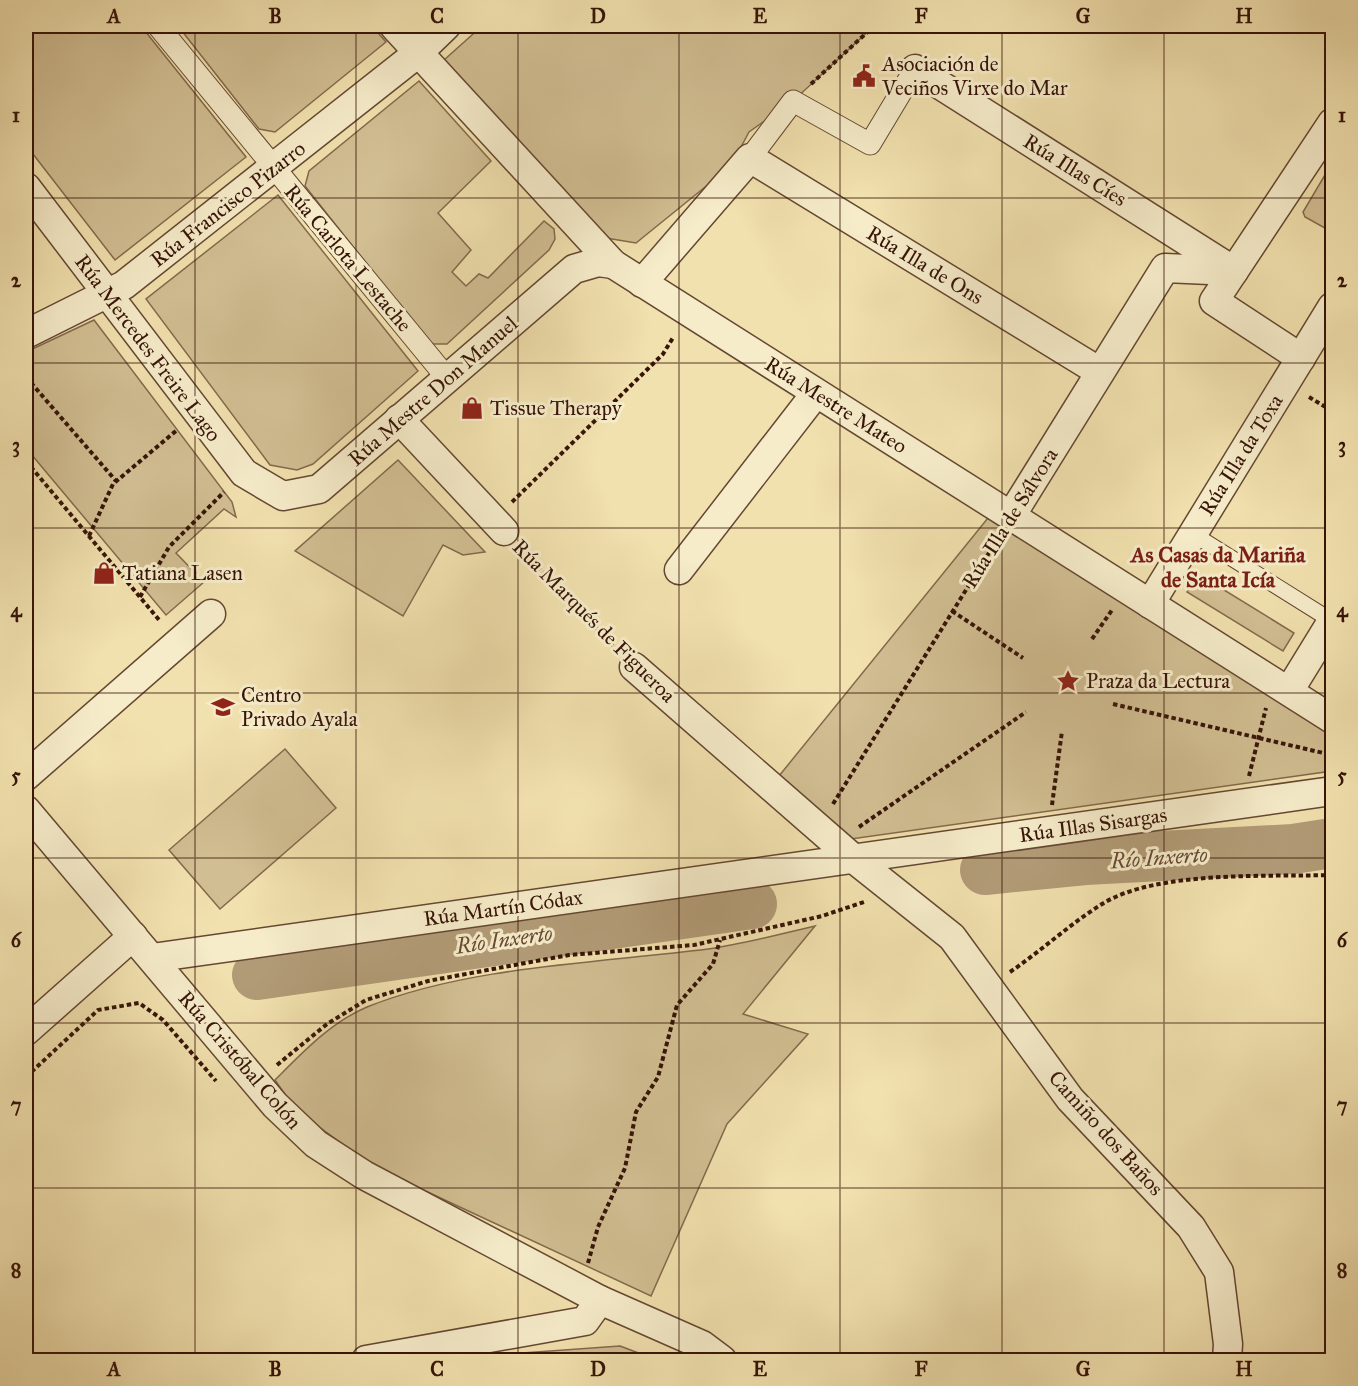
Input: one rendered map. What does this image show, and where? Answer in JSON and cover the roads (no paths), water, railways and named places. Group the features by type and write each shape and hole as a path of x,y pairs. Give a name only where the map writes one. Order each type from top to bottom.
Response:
{"street":[{"name":"Rúa Carlota Lestache","path":"158,26 447,378"},
{"name":"Rúa Mestre Mateo","path":"394,26 613,264 1332,719"},
{"name":"Rúa Francisco Pizarro","path":"26,334 108,295 138,274 418,53 446,26"},
{"path":"642,283 750,158 794,101 870,144 915,69"},
{"name":"Rúa Illas Cíes","path":"915,69 1234,272"},
{"path":"1301,358 1214,301 1332,123"},
{"name":"Rúa Illa de Ons","path":"750,158 1100,372"},
{"name":"Rúa Mercedes Freire Lago","path":"26,187 244,473 283,496"},
{"path":"574,269 582,231"},
{"name":"Rúa Mestre Don Manuel","path":"283,496 319,489 574,269 598,262 613,264"},
{"name":"Rúa Illa de Sálvora","path":"1011,516 1165,268 1234,272"},
{"name":"Rúa Illa da Toxa","path":"1150,604 1332,307"},
{"path":"679,570 816,393"},
{"path":"399,419 499,525"},
{"path":"26,776 211,614"},
{"path":"1280,686 1332,621"},
{"name":"Rúa Marqués de Figueroa","path":"634,667 836,843"},
{"name":"Rúa Illas Sisargas","path":"836,843 1049,832 1332,792"},
{"name":"Rúa Cristóbal Colón","path":"26,810 256,1083 295,1125 341,1161 600,1300 702,1345 722,1360"},
{"name":"Camiño dos Baños","path":"836,843 952,937 1070,1099 1191,1227 1219,1272 1228,1344 1227,1360"},
{"name":"Rúa Martín Códax","path":"152,958 836,843"},
{"path":"26,1031 134,936"},
{"path":"366,1360 585,1321 600,1300"}],"lane":[{"path":"1192,534 1332,621"}],"waterway":[{"name":"Río Inxerto","path":"985,870 1085,860 1293,849 1332,843"},
{"name":"Río Inxerto","path":"257,975 752,904"}],"railway":[{"path":"1314,26 1332,33"}],"place":[{"name":"Asociación de Veciños Virxe do Mar","path":"864,76"},
{"name":"Tissue Therapy","path":"472,408"},
{"name":"Tatiana Lasen","path":"104,573"},
{"name":"Praza da Lectura","path":"1068,681"},
{"name":"Centro Privado Ayala","path":"223,707"}],"district":[{"name":"As Casas da Mariña de Santa Icía","path":"1218,566"}]}
